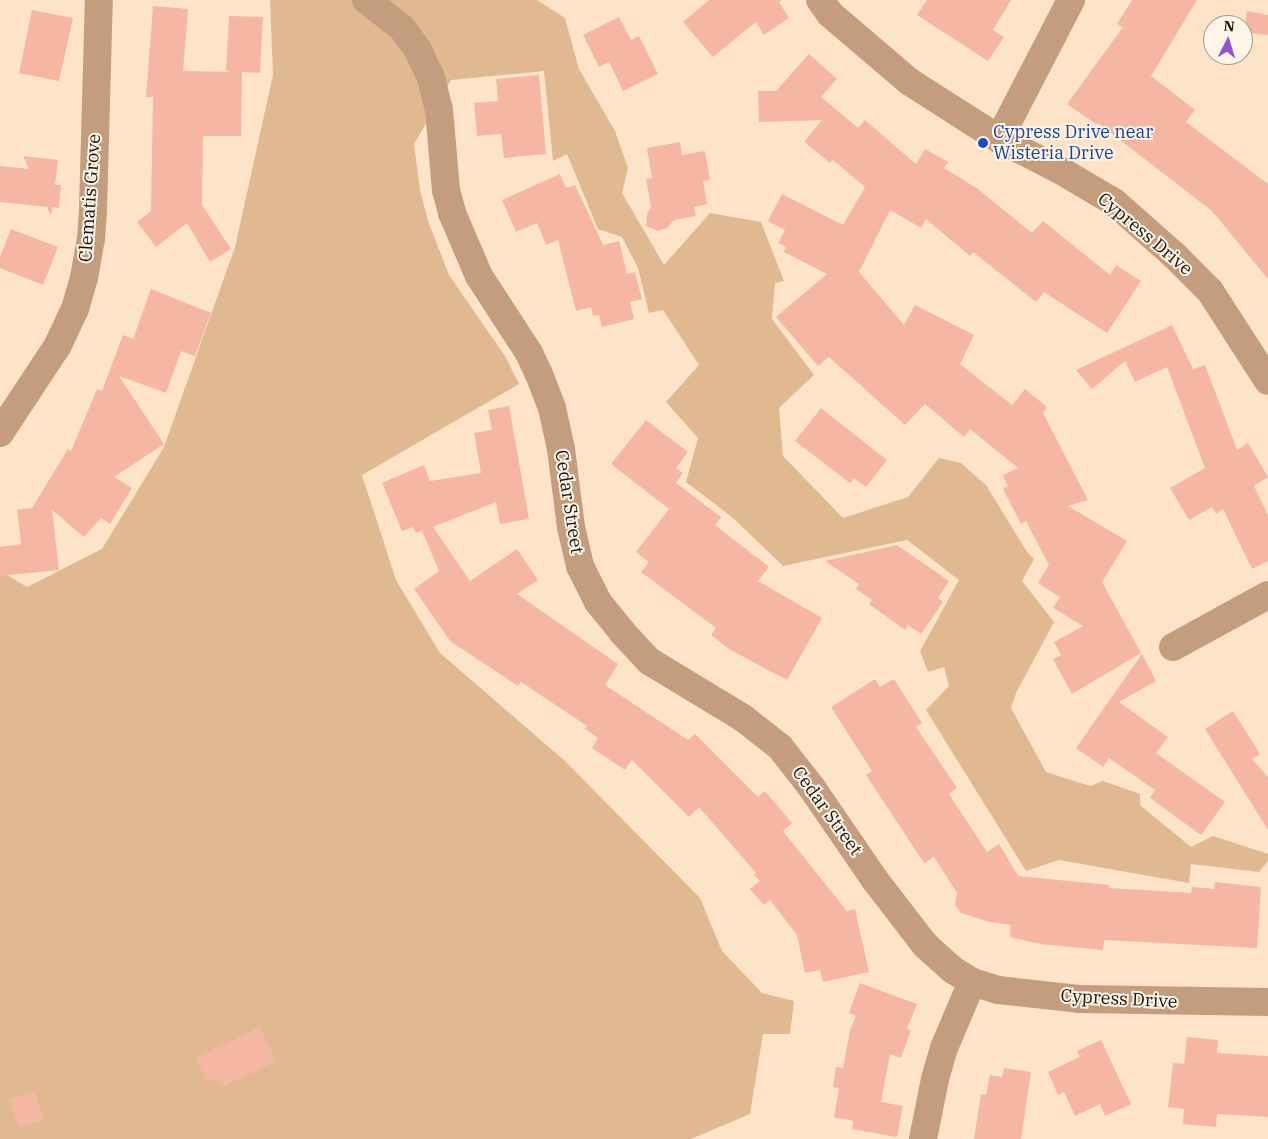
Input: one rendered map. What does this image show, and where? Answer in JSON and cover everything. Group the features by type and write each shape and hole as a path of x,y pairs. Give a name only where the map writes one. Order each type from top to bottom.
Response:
{"street":[{"name":"Clematis Grove","path":"0,433 58,345 75,309 84,278 91,239 93,209 99,0"},
{"name":"Cedar Street","path":"366,0 402,28 418,50 431,78 439,109 446,190 452,213 479,276 529,353 552,408 561,449 571,527 580,566 598,602 649,661 743,718 780,747 812,788 875,880 925,946 972,982"},
{"name":"Cypress Drive","path":"820,0 830,14 910,82 999,140 1058,169 1114,202 1174,254 1210,291 1268,381"},
{"path":"999,140 1071,0"},
{"path":"1173,648 1268,595"},
{"name":"Cypress Drive","path":"972,982 998,990 1079,999 1268,1002"},
{"path":"923,1139 934,1079 944,1048 972,982"}],"shaded area":[{"path":"270,0 537,0 565,18 579,69 615,131 628,168 622,193 664,265 710,213 761,222 784,281 775,283 772,319 814,375 779,408 783,456 843,518 908,497 939,458 961,463 986,485 1027,552 1034,559 1022,581 1054,622 1016,693 1011,708 1046,772 1090,786 1103,781 1140,794 1140,805 1191,847 1213,836 1268,854 1268,861 1259,872 1191,864 1189,883 1059,860 1026,871 926,710 949,686 944,667 928,672 920,651 959,580 907,540 783,566 733,518 686,482 698,438 666,402 699,365 663,310 649,313 638,268 622,237 598,229 567,154 553,161 544,71 451,80 414,144 420,190 428,221 449,275 505,356 519,384 362,475 396,580 440,653 565,761 700,898 722,951 762,993 794,1001 790,1034 763,1034 750,1114 691,1139 0,1139 0,571 27,587 102,549 164,447 235,247 273,75"}],"building":[{"path":"709,0 782,0 779,2 789,18 764,35 756,22 713,57 683,22"},
{"path":"927,0 1011,0 993,30 1004,37 988,61 917,15"},
{"path":"1132,0 1197,0 1151,76 1195,110 1186,122 1268,184 1268,279 1212,211 1098,123 1096,124 1067,104 1123,27 1117,24"},
{"path":"153,6 188,9 183,71 231,72 226,71 229,16 263,17 260,73 242,72 241,136 203,136 202,205 231,249 210,262 187,223 156,247 137,222 151,211 153,97 146,97"},
{"path":"32,10 73,18 59,81 19,73"},
{"path":"1247,11 1268,15 1268,35 1253,33 1253,15 1246,15"},
{"path":"619,17 631,40 639,36 658,74 623,91 609,62 599,67 583,35"},
{"path":"809,54 837,79 821,97 858,128 865,120 916,164 925,149 948,162 944,168 978,189 1032,233 1043,221 1110,275 1116,265 1141,281 1107,333 1044,292 1036,302 973,252 970,256 926,219 921,228 890,210 859,272 904,325 915,305 974,335 960,364 1012,405 1025,389 1047,407 1043,413 1088,500 1068,506 1127,541 1102,582 1141,653 1072,694 1053,659 1061,655 1054,642 1083,626 1053,608 1060,597 1038,583 1049,565 1026,521 1021,524 1003,489 1008,486 1003,475 1018,468 970,429 964,437 925,404 905,425 829,357 818,366 776,317 827,274 784,252 786,247 778,243 785,230 768,221 782,194 843,225 865,187 833,160 830,163 804,142 822,120 759,122 758,91 776,91"},
{"path":"539,75 546,154 504,158 501,134 477,136 474,103 498,101 496,79"},
{"path":"680,142 682,155 705,151 710,180 703,181 707,204 694,207 696,216 674,220 667,228 658,231 646,226 647,214 651,207 646,179 652,178 647,148"},
{"path":"23,156 58,160 55,185 61,185 59,208 52,207 51,216 47,207 0,202 0,166 29,169"},
{"path":"560,174 566,188 575,185 603,245 619,241 627,274 635,272 642,299 630,302 634,319 602,327 599,315 593,316 591,307 576,311 558,240 546,245 537,223 516,232 502,200"},
{"path":"11,229 58,247 43,285 0,268 0,257"},
{"path":"151,289 211,313 195,356 181,351 166,393 119,376 164,444 114,477 132,488 110,524 101,518 84,537 52,510 59,570 0,576 0,547 21,544 17,510 32,508 68,449 71,451 97,389 102,391 123,335 133,339"},
{"path":"1172,325 1193,369 1205,365 1237,450 1248,443 1268,477 1254,486 1268,515 1268,561 1252,569 1223,509 1216,514 1212,507 1189,520 1170,488 1205,468 1167,367 1135,382 1125,361 1092,389 1076,370"},
{"path":"509,406 529,519 500,524 496,502 433,527 470,581 517,549 538,580 517,594 618,664 605,685 688,740 695,734 758,797 765,791 792,823 783,831 847,911 855,909 869,972 823,982 820,970 805,973 797,935 770,900 764,905 750,889 760,881 754,875 756,873 699,807 689,817 632,760 625,770 592,748 598,738 585,729 587,726 521,682 518,686 450,641 414,589 439,571 422,531 416,533 413,527 402,531 382,483 424,465 430,481 481,473 474,433 492,430 488,410"},
{"path":"821,408 887,460 866,487 854,478 850,483 795,441"},
{"path":"646,420 688,452 676,468 683,473 676,483 721,517 715,525 769,567 758,581 822,618 787,680 729,649 711,635 716,628 641,572 649,562 636,552 669,509 611,464"},
{"path":"897,545 949,581 938,598 943,602 921,634 908,625 905,630 869,604 872,600 856,589 859,584 825,561"},
{"path":"1142,654 1156,681 1119,702 1168,737 1156,753 1225,802 1201,835 1150,798 1155,790 1109,758 1103,767 1076,748"},
{"path":"875,679 880,687 894,679 922,723 916,727 957,788 949,794 987,852 999,844 1018,876 1109,885 1109,888 1191,893 1192,887 1214,889 1215,882 1261,887 1257,948 1104,940 1103,950 1040,944 1010,937 1011,925 990,922 961,913 955,905 957,893 934,857 924,863 866,775 872,771 831,707"},
{"path":"1233,711 1260,754 1252,759 1268,777 1268,830 1205,729"},
{"path":"860,983 917,1004 907,1029 911,1030 901,1058 890,1054 881,1102 903,1106 897,1137 852,1129 853,1121 834,1117 839,1088 833,1087 836,1067 843,1068 850,1030 856,1016 849,1013"},
{"path":"260,1027 276,1061 222,1087 217,1078 207,1083 196,1057"},
{"path":"1187,1037 1218,1040 1217,1053 1268,1056 1268,1117 1217,1114 1216,1127 1183,1124 1184,1109 1168,1107 1173,1063 1184,1064"},
{"path":"1101,1040 1131,1104 1105,1116 1100,1104 1075,1116 1064,1092 1058,1095 1048,1072 1080,1057 1077,1051"},
{"path":"1004,1068 1031,1072 1021,1139 974,1139 981,1094 986,1095 990,1075 1002,1077"},
{"path":"34,1091 44,1119 19,1128 9,1100"}],"place":[{"name":"Cypress Drive near Wisteria Drive","path":"983,143"}]}
